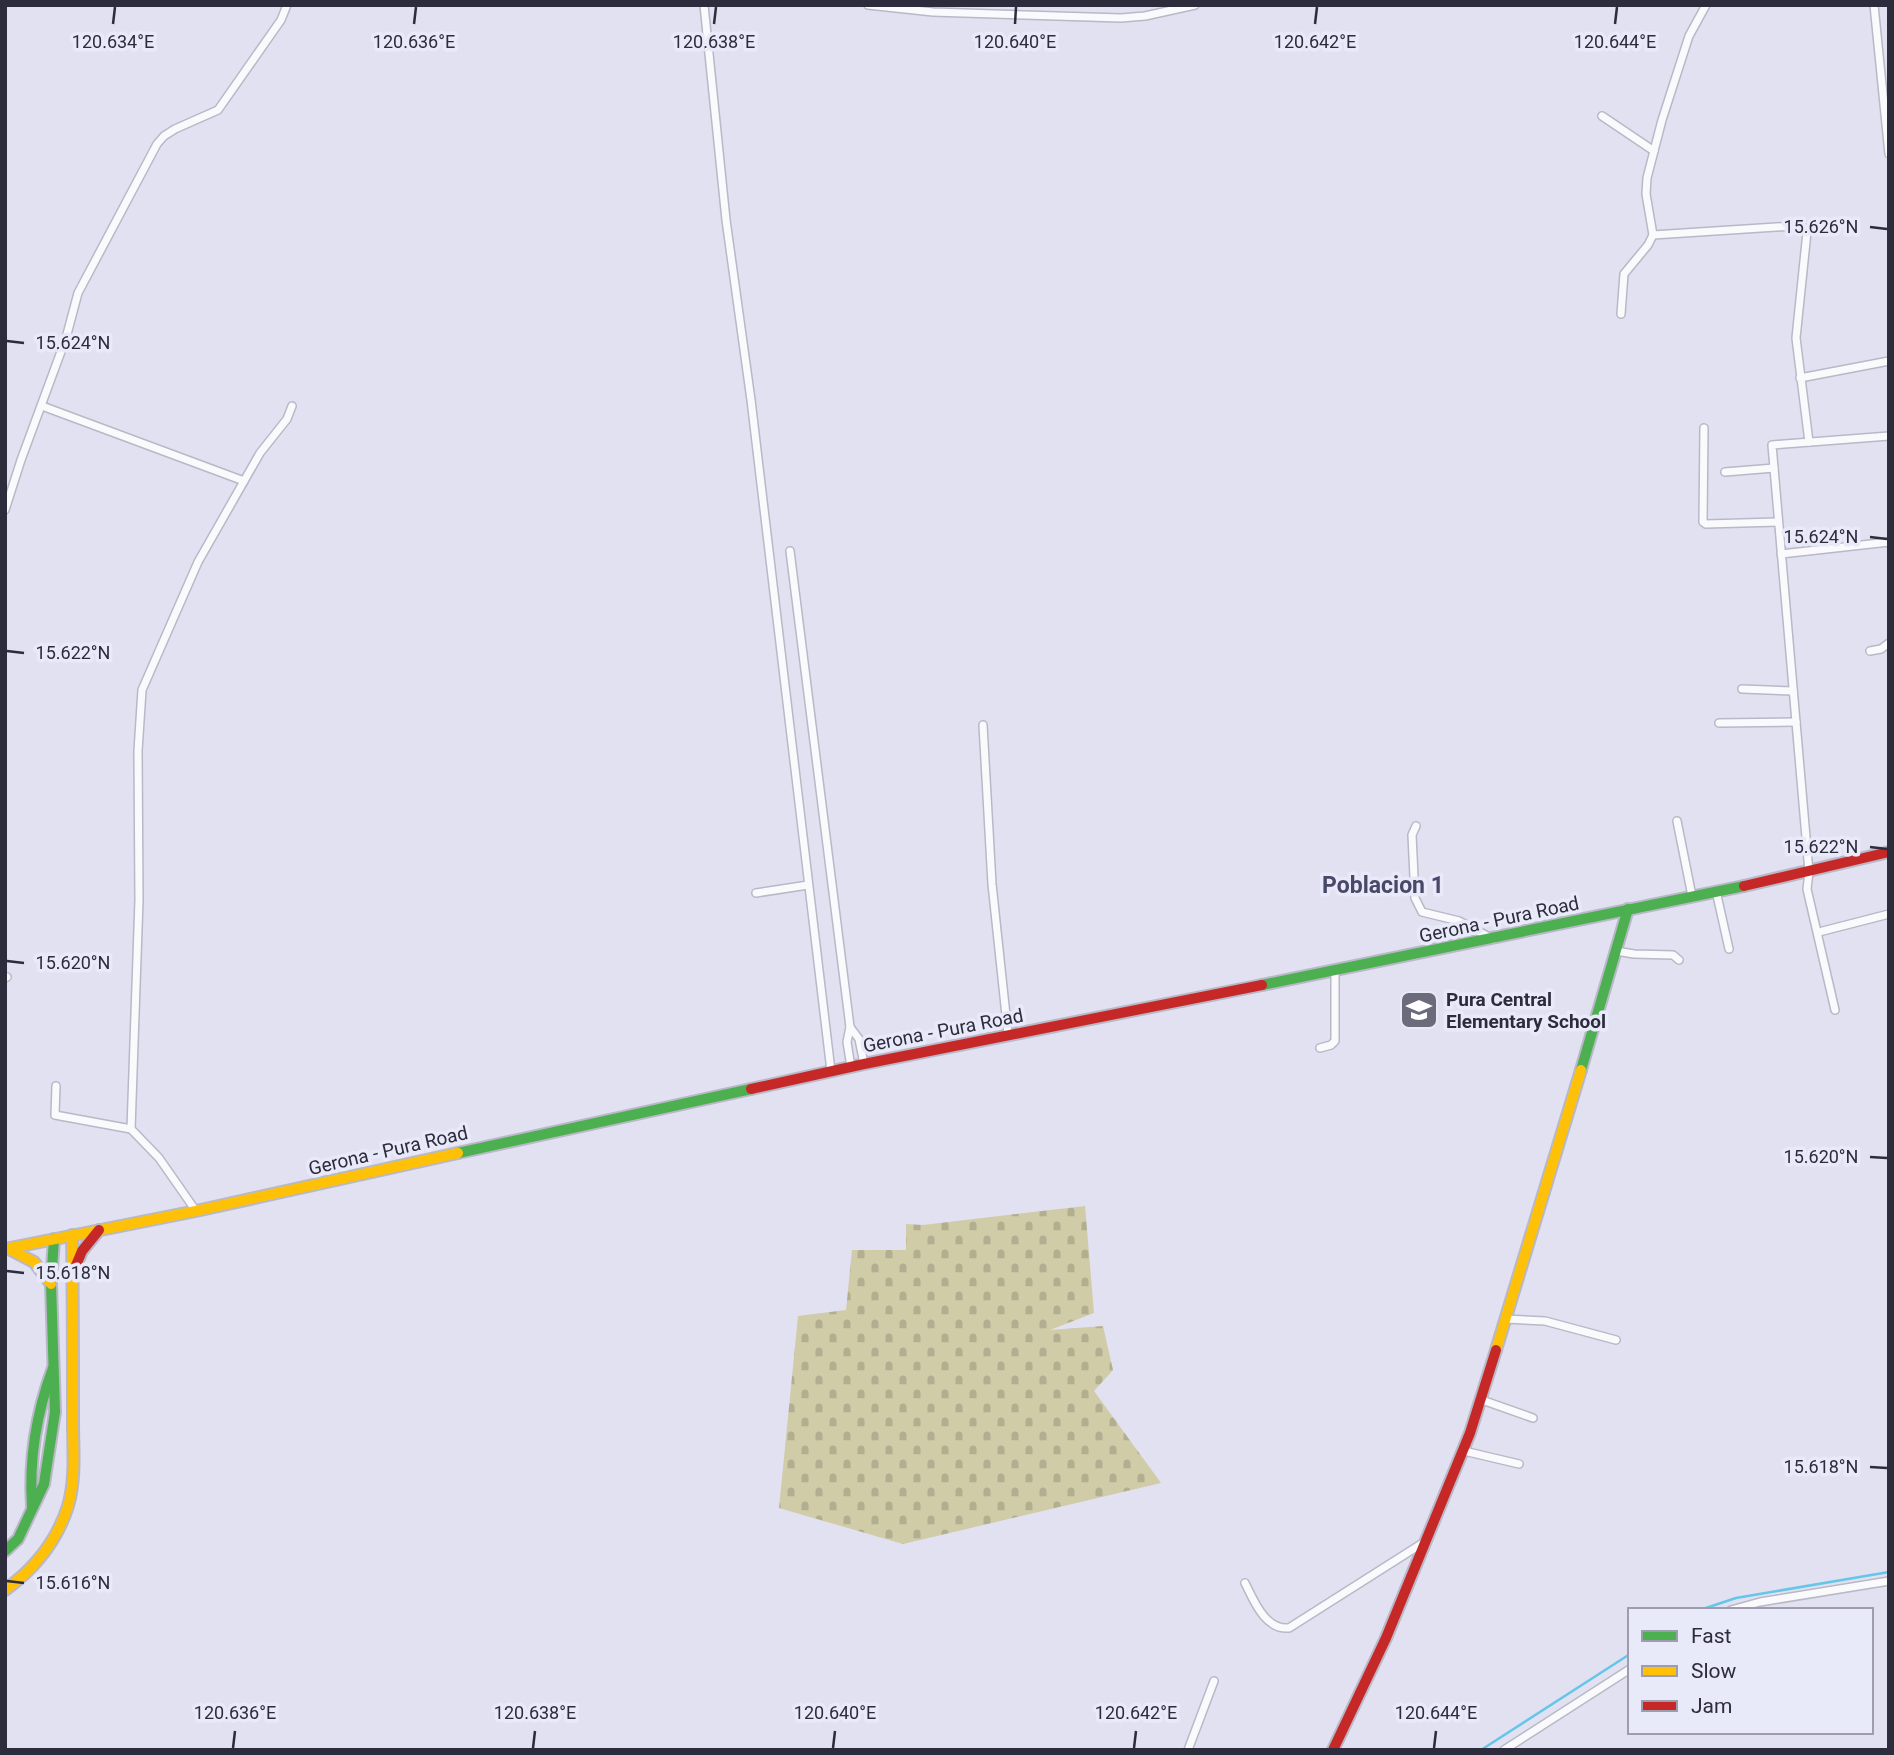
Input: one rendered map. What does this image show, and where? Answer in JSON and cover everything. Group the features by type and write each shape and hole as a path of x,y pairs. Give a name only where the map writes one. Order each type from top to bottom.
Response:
{"main road":[{"name":"Gerona - Pura Road","path":"7,1249 196,1211 864,1064 1493,939 1809,872 1889,852"},
{"path":"1333,1750 1386,1638 1464,1451 1482,1400 1628,909"},
{"path":"72,1275 82,1251 99,1230"},
{"path":"5,1590 24,1577 42,1558 57,1532 68,1503 72,1466 75,1357 72,1235"},
{"path":"5,1551 18,1539 27,1524 32,1506 44,1484 53,1424 55,1386 51,1284 54,1239"},
{"path":"7,1249 34,1262 51,1284"}],"street":[{"path":"5,510 66,338 82,283 157,144 164,136 218,110 281,20 287,5"},
{"path":"704,5 726,220 831,1071"},
{"path":"868,5 933,12 1121,18 1155,15 1195,5"},
{"path":"1621,314 1624,274 1653,236 1646,194 1654,151 1675,75 1689,36 1706,5"},
{"path":"1874,5 1889,154"},
{"path":"1602,116 1654,151"},
{"path":"1653,236 1793,226 1805,228 1808,238 1796,338 1809,442"},
{"path":"1800,378 1889,360"},
{"path":"42,406 244,481"},
{"path":"131,1129 139,900 138,751 142,690 198,562 269,440 287,419 292,406"},
{"path":"1704,428 1703,522 1778,522"},
{"path":"1835,1010 1807,889 1809,872 1772,444 1889,436"},
{"path":"1725,472 1774,468"},
{"path":"1780,554 1889,542"},
{"path":"790,551 850,1027 847,1042 851,1067"},
{"path":"1870,651 1881,649 1889,643"},
{"path":"1742,689 1793,691"},
{"path":"1719,723 1796,722"},
{"path":"983,725 992,884 1008,1034"},
{"path":"1677,821 1692,896"},
{"path":"1416,826 1412,835 1417,906 1422,912 1450,918 1493,939"},
{"path":"756,893 808,885"},
{"path":"1716,891 1729,949"},
{"path":"1819,932 1889,914"},
{"path":"1616,951 1673,955 1679,960"},
{"path":"1320,1048 1335,1041 1335,971"},
{"path":"850,1027 859,1039 864,1064"},
{"path":"56,1086 55,1115 131,1129 155,1152 196,1211"},
{"path":"1505,1319 1545,1321 1616,1340"},
{"path":"1482,1400 1534,1418"},
{"path":"1464,1451 1520,1464"},
{"path":"1245,1583 1266,1619 1281,1629 1289,1628 1427,1541"},
{"path":"1738,1608 1889,1581"},
{"path":"1504,1750 1628,1670"},
{"path":"1188,1750 1214,1681"}],"green space":[{"path":"1085,1206 1094,1313 1050,1330 1103,1326 1113,1370 1094,1391 1161,1483 903,1544 779,1508 798,1316 846,1310 852,1250 906,1250 906,1224 923,1225"}],"waterway":[{"path":"1706,1608 1736,1598 1889,1572"},
{"path":"1481,1750 1628,1655"}],"traffic: fast":[{"path":"1262,985 1744,886"},
{"path":"1581,1070 1628,909"},
{"path":"458,1153 751,1089"},
{"path":"5,1551 18,1539 44,1484 55,1412 51,1284 54,1239"},
{"path":"32,1506 35,1436 53,1368"}],"traffic: slow":[{"path":"1496,1350 1581,1070"},
{"path":"5,1249 196,1211 458,1153"},
{"path":"5,1590 26,1573 51,1542 71,1496 74,1464 72,1235"},
{"path":"9,1249 34,1262 51,1284"}],"traffic: jam":[{"path":"1744,886 1889,852"},
{"path":"751,1089 1262,985"},
{"path":"74,1270 82,1251 99,1230"},
{"path":"1333,1750 1386,1638 1470,1433 1496,1350"}],"place":[{"name":"Pura Central Elementary School","path":"1419,1010"}],"district":[{"name":"Poblacion 1","path":"1383,885"}]}
